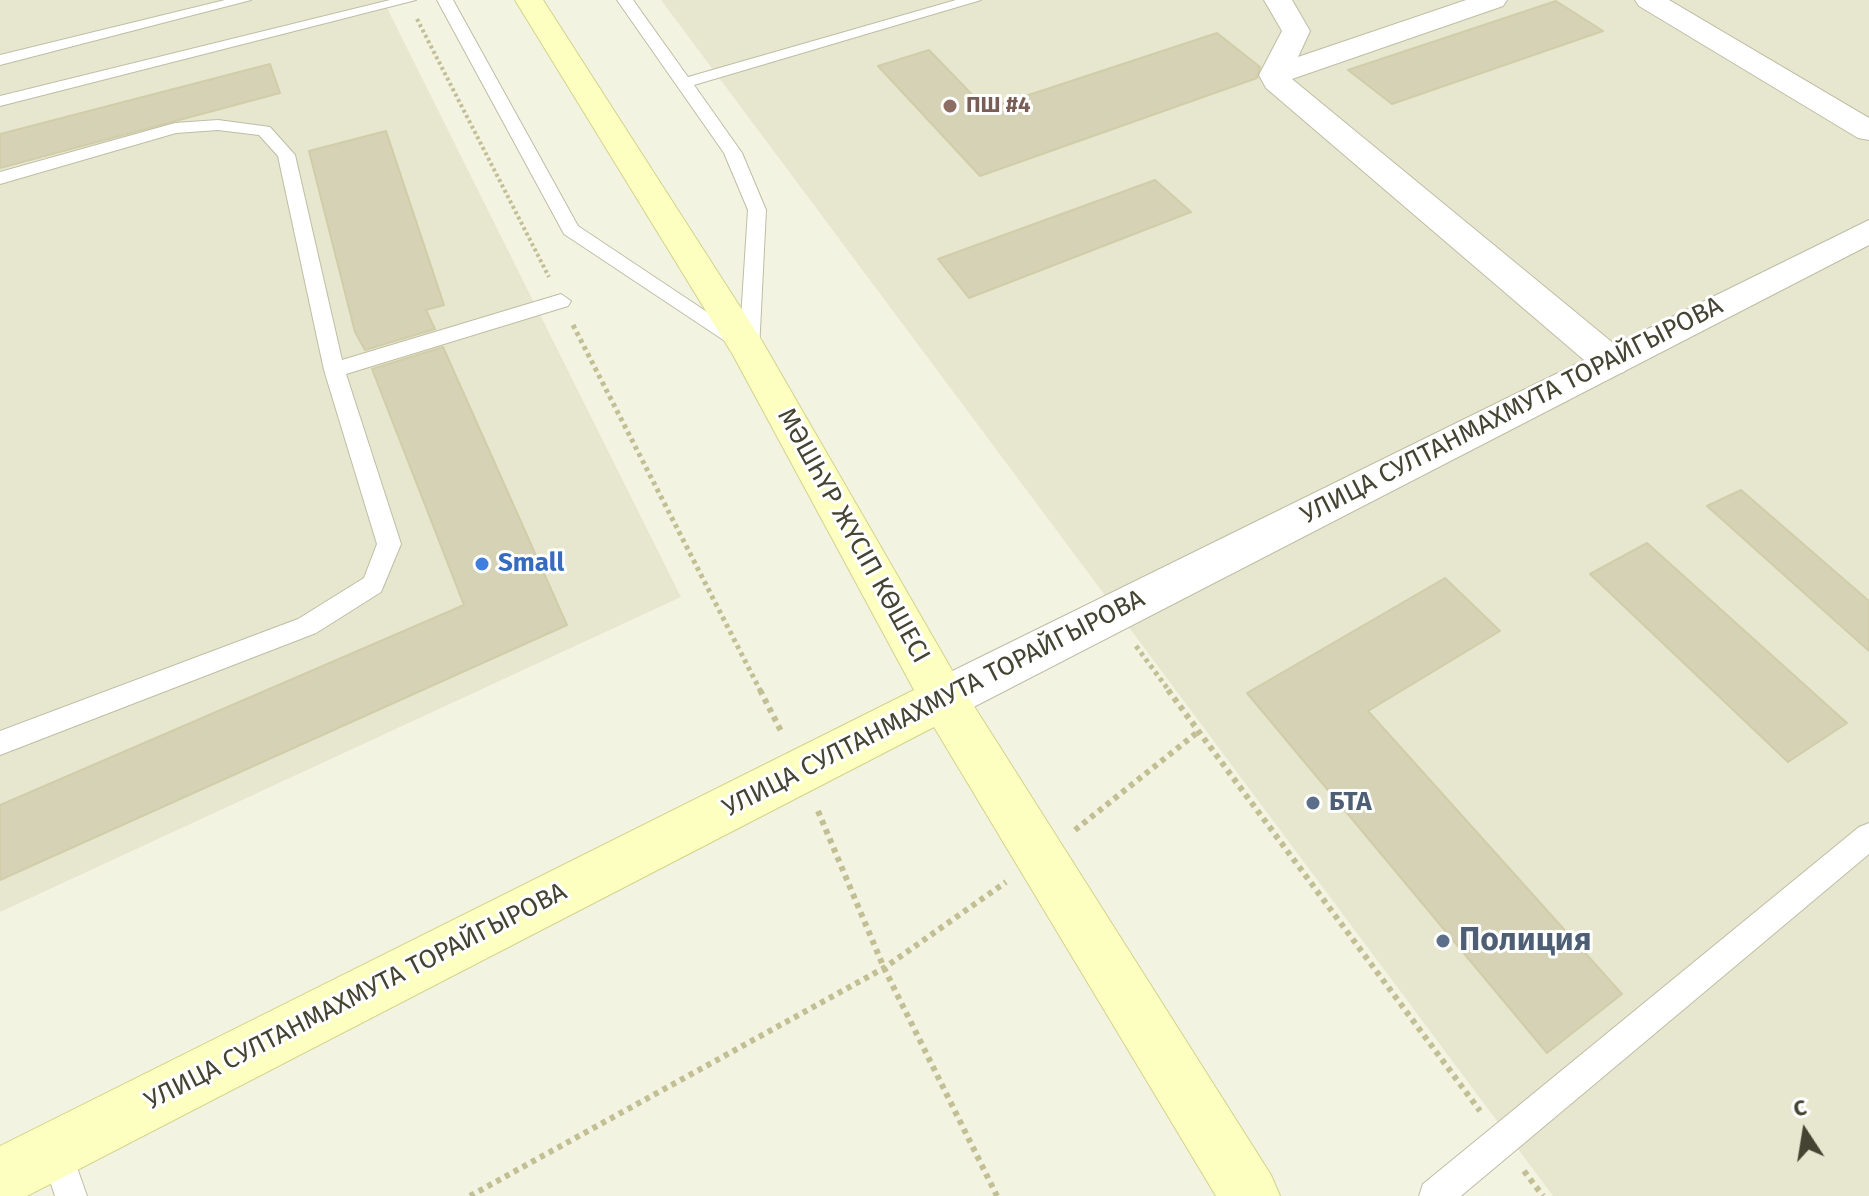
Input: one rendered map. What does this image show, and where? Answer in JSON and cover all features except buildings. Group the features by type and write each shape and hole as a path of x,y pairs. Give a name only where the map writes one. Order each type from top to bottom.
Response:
{"main road":[{"name":"МӘШҺҮР ЖҮСІП КӨШЕСІ","path":"529,0 749,350 943,699 1250,1196"},
{"name":"УЛИЦА СУЛТАНМАХМУТА ТОРАЙГЫРОВА","path":"0,1178 64,1173 801,771 943,699"}],"street":[{"path":"1274,75 1296,31 1278,0"},
{"path":"1274,75 1493,0"},
{"path":"1649,0 1869,131"},
{"path":"1274,75 1295,99 1611,362"},
{"name":"УЛИЦА СУЛТАНМАХМУТА ТОРАЙГЫРОВА","path":"943,699 1869,231"}],"lane":[{"path":"0,60 243,0"},
{"path":"0,101 408,0"},
{"path":"445,0 571,230 749,350"},
{"path":"625,0 733,153 757,210 749,350"},
{"path":"684,83 973,0"},
{"path":"0,178 175,128 218,125 264,131 286,155 334,370 389,544 373,585 307,626 0,743"},
{"path":"334,370 561,301"},
{"path":"1435,1196 1869,836"}],"path":[{"path":"408,0 801,771 884,968 997,1196"},
{"path":"1112,613 1543,1196"},
{"path":"470,1196 884,968"}],"shaded area":[{"path":"0,0 383,0 681,597 0,912"},
{"path":"661,0 1869,0 1869,1196 1553,1196"}],"place":[{"name":"ПШ #4","path":"950,106"},
{"name":"Small","path":"482,564"},
{"name":"БТА","path":"1313,803"},
{"name":"Полиция","path":"1443,941"}]}
